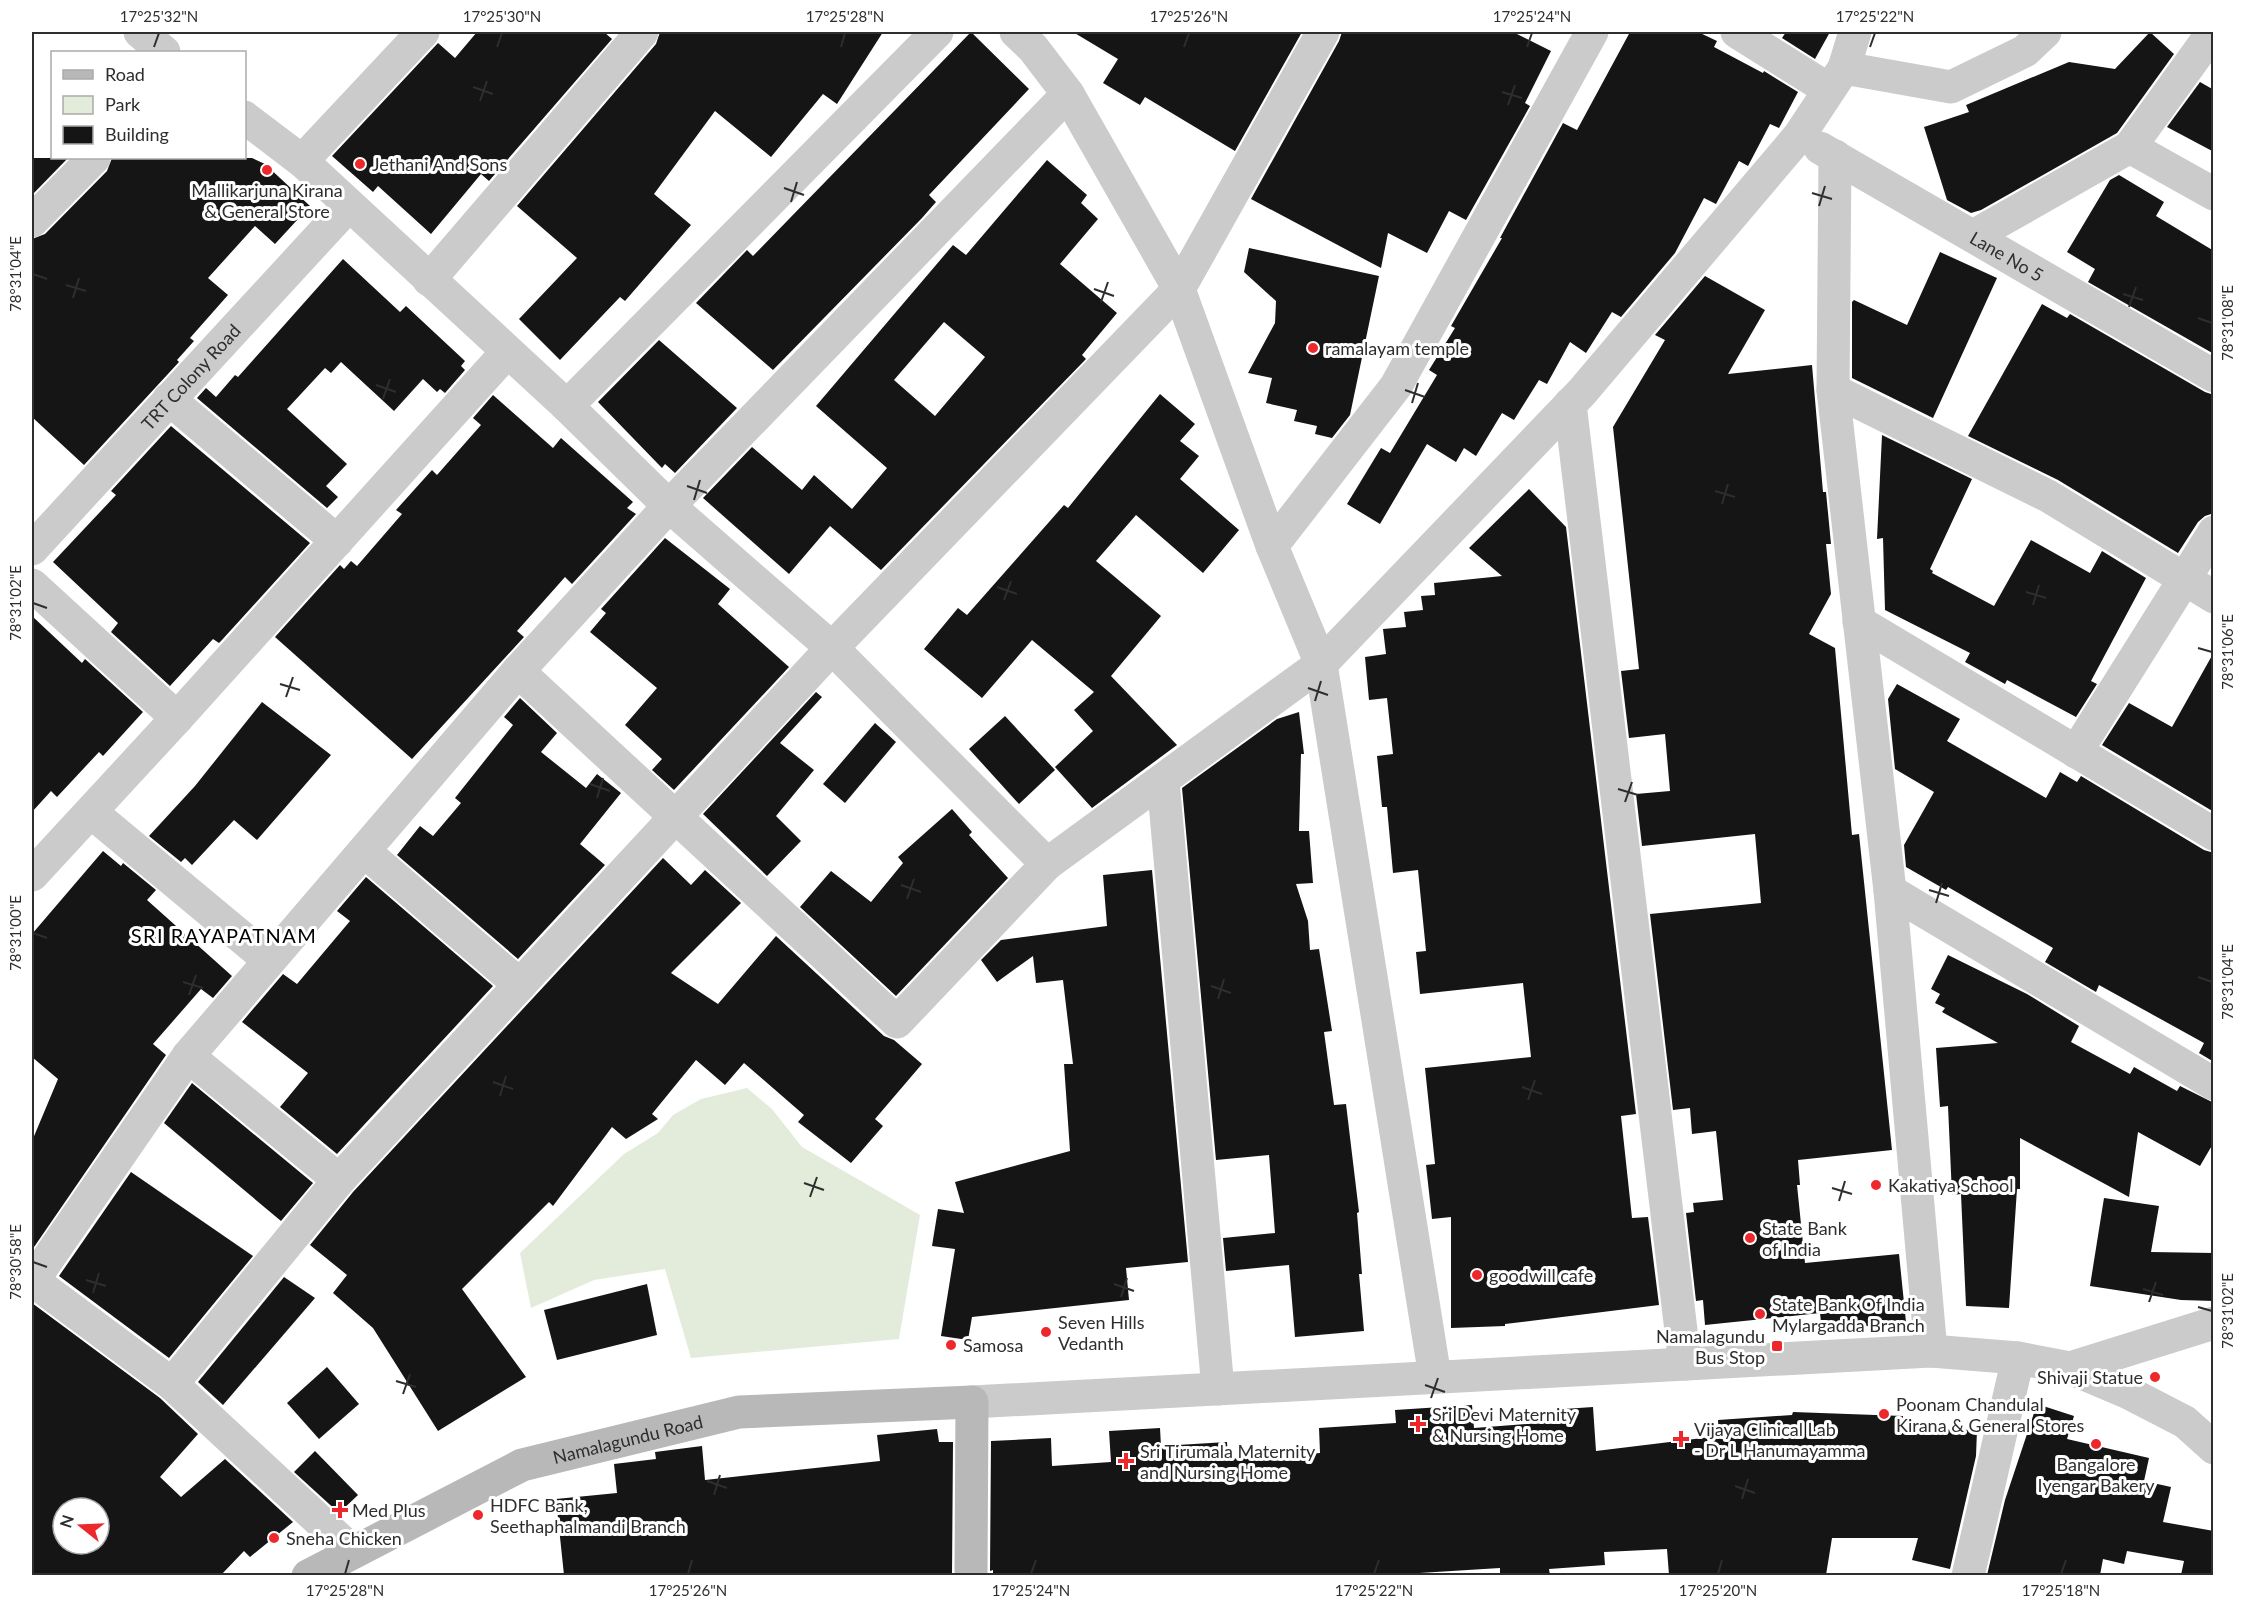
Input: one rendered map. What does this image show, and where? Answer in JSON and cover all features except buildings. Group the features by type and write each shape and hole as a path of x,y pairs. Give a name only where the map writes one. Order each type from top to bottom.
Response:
{"street":[{"path":"140,32 163,51"},
{"path":"302,161 423,32"},
{"path":"429,280 642,32"},
{"path":"567,406 937,32"},
{"path":"172,1384 339,1180 676,820 832,648 1179,289 1323,32"},
{"path":"1272,546 1396,386 1592,32"},
{"path":"1737,32 1836,79 1951,87 2025,51 2045,32"},
{"path":"518,671 676,820 897,1022 1047,864 1321,664 1570,404 1799,136 1836,79 1855,32"},
{"path":"1973,236 2130,147 2213,32"},
{"path":"1031,37 1068,94 1179,289 1272,546 1321,664 1435,1377"},
{"path":"352,1551 172,1384 32,1281 188,1056 518,671 669,506 1068,94"},
{"path":"246,119 302,161 567,406 669,506 832,648 1047,864"},
{"name":"Lane No 5","path":"1799,136 2214,376"},
{"path":"2130,147 2214,194"},
{"path":"1835,156 1833,390 1890,891 1931,1351"},
{"path":"32,221 93,159"},
{"name":"TRT Colony Road","path":"32,549 349,205"},
{"path":"32,875 337,542 507,352"},
{"path":"1833,390 2048,496 2214,597"},
{"path":"169,399 337,542"},
{"path":"1570,404 1685,1364"},
{"path":"2076,752 2214,532"},
{"path":"32,585 177,718"},
{"path":"1859,622 2214,834"},
{"path":"1163,781 1218,1389"},
{"path":"91,812 269,960"},
{"path":"363,851 520,985"},
{"path":"1890,891 2214,1084"},
{"path":"188,1056 339,1180"},
{"path":"2070,1368 2214,1323"},
{"path":"971,1575 972,1402 1931,1351 2018,1358 2070,1368 2129,1393 2185,1422 2214,1448"},
{"path":"1968,1575 2018,1358"},
{"name":"Namalagundu Road","path":"308,1575 522,1465 739,1412 972,1402"}],"green space":[{"path":"747,1088 772,1109 802,1147 920,1215 899,1339 691,1358 665,1269 594,1280 531,1308 520,1253 624,1154 658,1133 673,1115 701,1099"}],"place":[{"name":"Jethani And Sons","path":"360,164"},
{"name":"Mallikarjuna Kirana & General Store","path":"267,170"},
{"name":"ramalayam temple","path":"1313,348"},
{"name":"Kakatiya School","path":"1876,1185"},
{"name":"State Bank of India","path":"1750,1238"},
{"name":"goodwill cafe","path":"1477,1275"},
{"name":"State Bank Of India Mylargadda Branch","path":"1760,1314"},
{"name":"Seven Hills Vedanth","path":"1046,1332"},
{"name":"Samosa","path":"951,1345"},
{"name":"Namalagundu Bus Stop","path":"1777,1346"},
{"name":"Shivaji Statue","path":"2155,1377"},
{"name":"Poonam Chandulal Kirana & General Stores","path":"1884,1414"},
{"name":"Sri Devi Maternity & Nursing Home","path":"1418,1424"},
{"name":"Vijaya Clinical Lab - Dr L Hanumayamma","path":"1681,1439"},
{"name":"Bangalore Iyengar Bakery","path":"2096,1444"},
{"name":"Sri Tirumala Maternity and Nursing Home","path":"1126,1461"},
{"name":"Med Plus","path":"340,1510"},
{"name":"HDFC Bank, Seethaphalmandi Branch","path":"478,1515"},
{"name":"Sneha Chicken","path":"274,1538"}],"district":[{"name":"SRI RAYAPATNAM","path":"224,935"}]}
